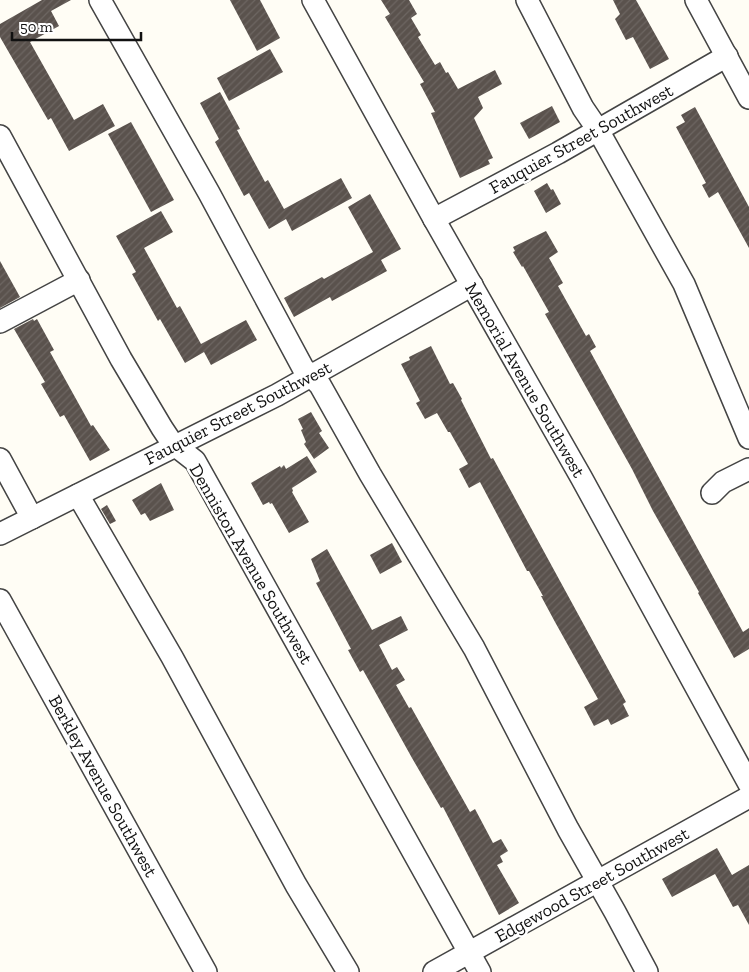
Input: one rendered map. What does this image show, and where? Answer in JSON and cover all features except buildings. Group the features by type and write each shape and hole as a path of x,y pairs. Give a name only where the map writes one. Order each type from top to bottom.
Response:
{"street":[{"path":"100,0 209,193 303,368 320,385 370,474 474,648 568,829 647,972"},
{"name":"Memorial Avenue Southwest","path":"313,0 434,219 743,760 749,784"},
{"path":"527,0 583,108 598,130 684,284 749,438"},
{"path":"696,0 749,98"},
{"name":"Fauquier Street Southwest","path":"434,219 533,167 726,56"},
{"name":"Denniston Avenue Southwest","path":"0,136 121,359 172,442 195,461 480,972"},
{"path":"0,322 79,280"},
{"name":"Fauquier Street Southwest","path":"0,534 277,395 472,285"},
{"path":"0,459 32,518"},
{"path":"712,492 723,482 749,469"},
{"path":"78,495 172,657 296,884 348,972"},
{"name":"Berkley Avenue Southwest","path":"0,600 206,972"},
{"name":"Edgewood Street Southwest","path":"434,972 749,797"}]}
